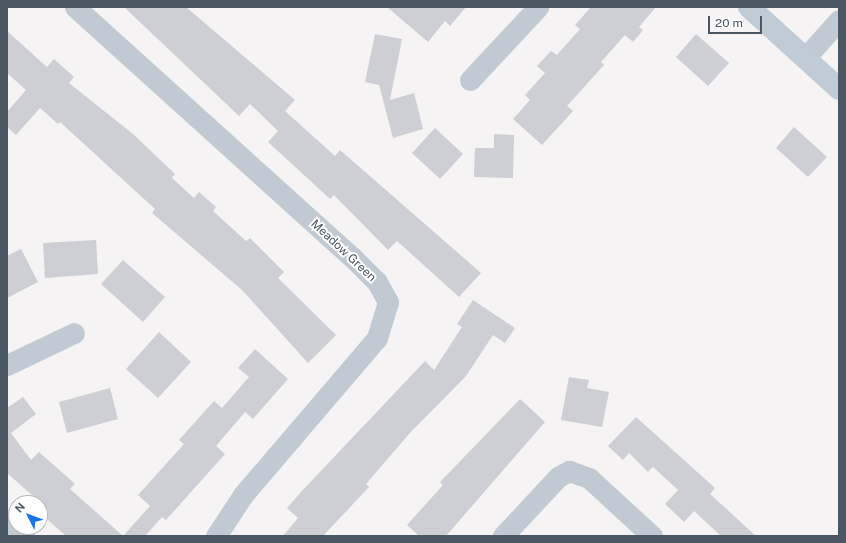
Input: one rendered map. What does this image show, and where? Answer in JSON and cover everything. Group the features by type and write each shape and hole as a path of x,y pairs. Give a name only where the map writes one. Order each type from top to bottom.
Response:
{"main road":[{"path":"750,7 839,89"}],"street":[{"name":"Meadow Green","path":"75,7 352,257 378,282 388,302 377,338 242,495 216,536"},
{"path":"470,80 538,7"},
{"path":"805,58 839,20"},
{"path":"7,365 74,333"},
{"path":"502,536 558,477 569,471 589,478 652,536"},
{"path":"7,521 24,536"}],"building":[{"path":"124,7 186,7 295,100 285,111 335,156 340,150 481,273 459,297 397,241 388,250 334,195 330,199 268,142 278,131 250,104 239,116"},
{"path":"387,7 466,7 450,26 445,21 428,42"},
{"path":"591,7 656,7 639,27 643,30 633,42 625,35 601,62 604,65 567,106 573,111 542,145 513,119 530,100 525,95 545,73 537,66 551,51 557,55 580,29 575,25"},
{"path":"7,31 47,67 54,59 74,77 69,83 133,134 175,174 172,178 194,198 199,192 216,207 213,211 246,241 250,238 284,272 278,278 336,335 308,363 242,290 152,213 155,209 60,122 58,124 40,108 16,135 7,127 7,112 26,90 7,73"},
{"path":"375,34 402,39 390,100 414,93 423,129 393,138 379,85 365,82"},
{"path":"696,34 729,63 708,86 676,57"},
{"path":"794,127 827,157 808,177 776,148"},
{"path":"435,128 463,154 440,179 412,153"},
{"path":"494,134 514,135 513,178 474,177 475,148 494,148"},
{"path":"96,240 98,274 45,278 43,243"},
{"path":"21,249 38,282 7,298 7,256"},
{"path":"123,260 165,297 143,322 101,284"},
{"path":"473,300 515,328 505,343 493,335 466,376 409,434 366,484 369,487 323,536 283,536 298,518 287,508 425,361 434,370 462,327 457,324"},
{"path":"159,332 191,362 158,398 126,369"},
{"path":"255,349 288,379 253,419 245,412 216,446 225,454 166,520 162,517 145,536 123,536 150,506 138,495 184,444 179,440 214,401 222,408 249,377 238,368"},
{"path":"569,377 589,380 587,388 609,392 602,427 561,420"},
{"path":"110,388 118,419 67,433 59,402"},
{"path":"23,397 36,414 11,433 31,460 39,452 75,484 70,489 123,536 66,536 48,520 48,495 32,495 7,473 7,408"},
{"path":"520,399 545,422 446,536 419,536 407,525 443,485 440,482"},
{"path":"636,417 715,488 710,494 756,536 721,536 694,511 684,522 665,504 678,490 653,467 648,472 629,453 623,460 608,446"}]}
